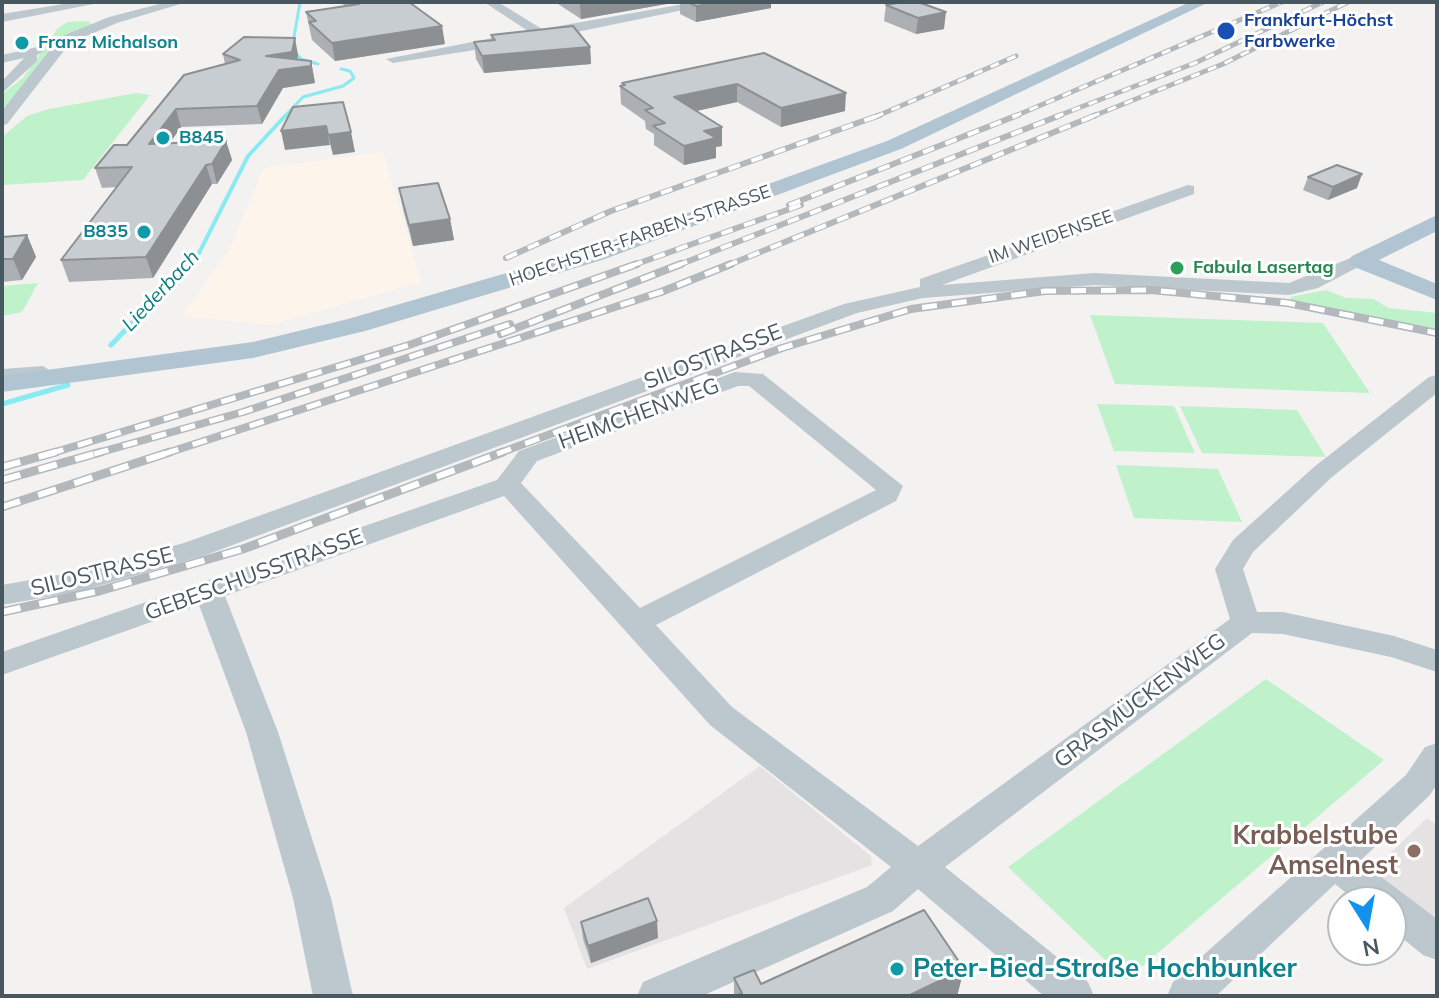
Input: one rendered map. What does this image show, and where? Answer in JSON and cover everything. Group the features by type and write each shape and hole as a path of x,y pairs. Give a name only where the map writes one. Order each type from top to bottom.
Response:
{"main road":[{"name":"HOECHSTER-FARBEN-STRASSE","path":"2,384 121,369 298,340 623,245 894,145 1202,2"},
{"name":"SILOSTRASSE","path":"1360,261 1437,222"},
{"path":"1360,261 1437,293"},
{"path":"2,366 66,371 121,369"}],"street":[{"path":"6,17 98,2"},
{"path":"2,121 65,40 113,20 181,2"},
{"path":"490,2 543,35"},
{"path":"393,59 543,35 716,2"},
{"path":"61,22 114,3"},
{"path":"6,17 36,49"},
{"path":"3,59 36,49"},
{"path":"2,89 36,49"},
{"name":"IM WEIDENSEE","path":"923,292 923,285 944,275 1188,190"},
{"name":"SILOSTRASSE","path":"2,595 81,581 193,550 816,318 923,292 1094,279 1289,289 1311,284 1360,261"},
{"path":"2,376 66,371"},
{"name":"HEIMCHENWEG","path":"506,486 528,456 735,379 755,379 890,486 887,495 789,542 635,624"},
{"name":"GRASMÜCKENWEG","path":"657,996 880,899 918,867 1246,622 1229,569 1243,546 1323,472 1425,408 1437,382"},
{"path":"506,486 519,493 721,716 918,867 1074,996"},
{"name":"GEBESCHUSSTRASSE","path":"2,664 506,486"},
{"path":"209,593 262,732 312,898 333,996"},
{"path":"1246,622 1283,623 1394,647 1437,661"},
{"path":"1187,996 1428,770"},
{"path":"1332,861 1364,886"},
{"path":"1407,919 1437,942"}],"shaded area":[{"path":"383,152 421,282 270,325 182,316 230,248 264,168"},
{"path":"760,766 871,856 872,865 587,969 564,908"},
{"name":"Krabbelstube Amselnest","path":"1427,818 1437,825 1437,933 1407,910 1407,886 1375,886 1364,878"}],"green space":[{"path":"88,21 92,25 54,44 22,91 2,112 2,94 23,78 58,28 67,22"},
{"path":"136,93 150,95 83,180 2,185 2,137 27,116"},
{"path":"38,283 22,312 2,316 2,286"},
{"path":"1326,290 1346,298 1374,299 1388,308 1437,313 1437,329 1292,301 1290,297"},
{"path":"1090,315 1323,323 1370,393 1115,384"},
{"path":"1097,404 1174,406 1195,453 1114,451"},
{"path":"1180,406 1297,410 1326,457 1202,453"},
{"path":"1116,465 1218,469 1242,522 1134,518"},
{"path":"1266,679 1384,760 1126,980 1008,867"}],"building":[{"path":"357,2 409,2 442,26 332,43 309,22 316,21 306,12 359,4"},
{"path":"688,2 719,2 696,6"},
{"path":"918,2 946,12 918,18 886,5"},
{"path":"573,26 590,47 482,56 474,42 495,40 491,35"},
{"path":"244,37 295,38 292,52 266,56 311,61 311,66 279,70 257,106 176,109 149,144 226,141 212,164 206,165 146,257 61,260 132,167 95,168 114,145 127,145 184,75 240,60 223,54"},
{"path":"764,53 846,93 781,108 737,84 674,97 722,127 704,131 716,138 684,146 653,126 665,123 645,110 653,108 620,86 625,85 622,83"},
{"path":"343,102 351,132 328,135 326,126 281,131 293,107"},
{"path":"1337,165 1362,174 1333,187 1308,177"},
{"path":"438,183 450,219 409,225 399,188"},
{"path":"27,235 13,259 2,259 2,237"},
{"path":"648,898 657,921 588,946 581,922"},
{"path":"924,910 964,969 908,996 736,996 742,993 734,978 754,970 761,984"}],"waterway":[{"name":"Liederbach","path":"300,2 292,49 301,59 318,64"},
{"name":"Liederbach","path":"284,117 303,97 343,86 354,78 350,71 341,69"},
{"name":"Liederbach","path":"187,266 199,253 248,156 286,115"},
{"name":"Liederbach","path":"111,345 189,264"},
{"name":"Liederbach","path":"2,404 68,385"}],"railway":[{"path":"1014,117 1282,2"},
{"path":"1055,117 1195,63 1323,2"},
{"path":"1091,117 1223,64 1348,2"},
{"path":"878,116 1016,56"},
{"path":"1014,117 1018,115"},
{"path":"676,266 1061,115"},
{"path":"726,266 1096,115"},
{"path":"506,258 611,211 878,116"},
{"path":"789,205 1014,117"},
{"path":"631,266 801,205"},
{"path":"51,453 409,345 637,264"},
{"path":"501,334 681,264"},
{"path":"726,266 731,264"},
{"path":"164,454 661,292 726,266"},
{"path":"497,454 782,348 911,309 1045,291 1151,290 1288,303 1437,333"},
{"path":"94,454 243,412 510,324"},
{"path":"51,453 56,452"},
{"path":"2,480 101,452"},
{"path":"2,507 170,452"},
{"path":"2,612 99,591 243,549 503,452"},
{"path":"2,467 51,453"}],"place":[{"name":"Frankfurt-Höchst Farbwerke","path":"1226,31"},
{"name":"Franz Michalson","path":"22,43"},
{"name":"B845","path":"163,138"},
{"name":"B835","path":"144,232"},
{"name":"Fabula Lasertag","path":"1177,268"},
{"name":"Krabbelstube Amselnest","path":"1414,851"},
{"name":"Peter-Bied-Straße Hochbunker","path":"897,969"}]}
